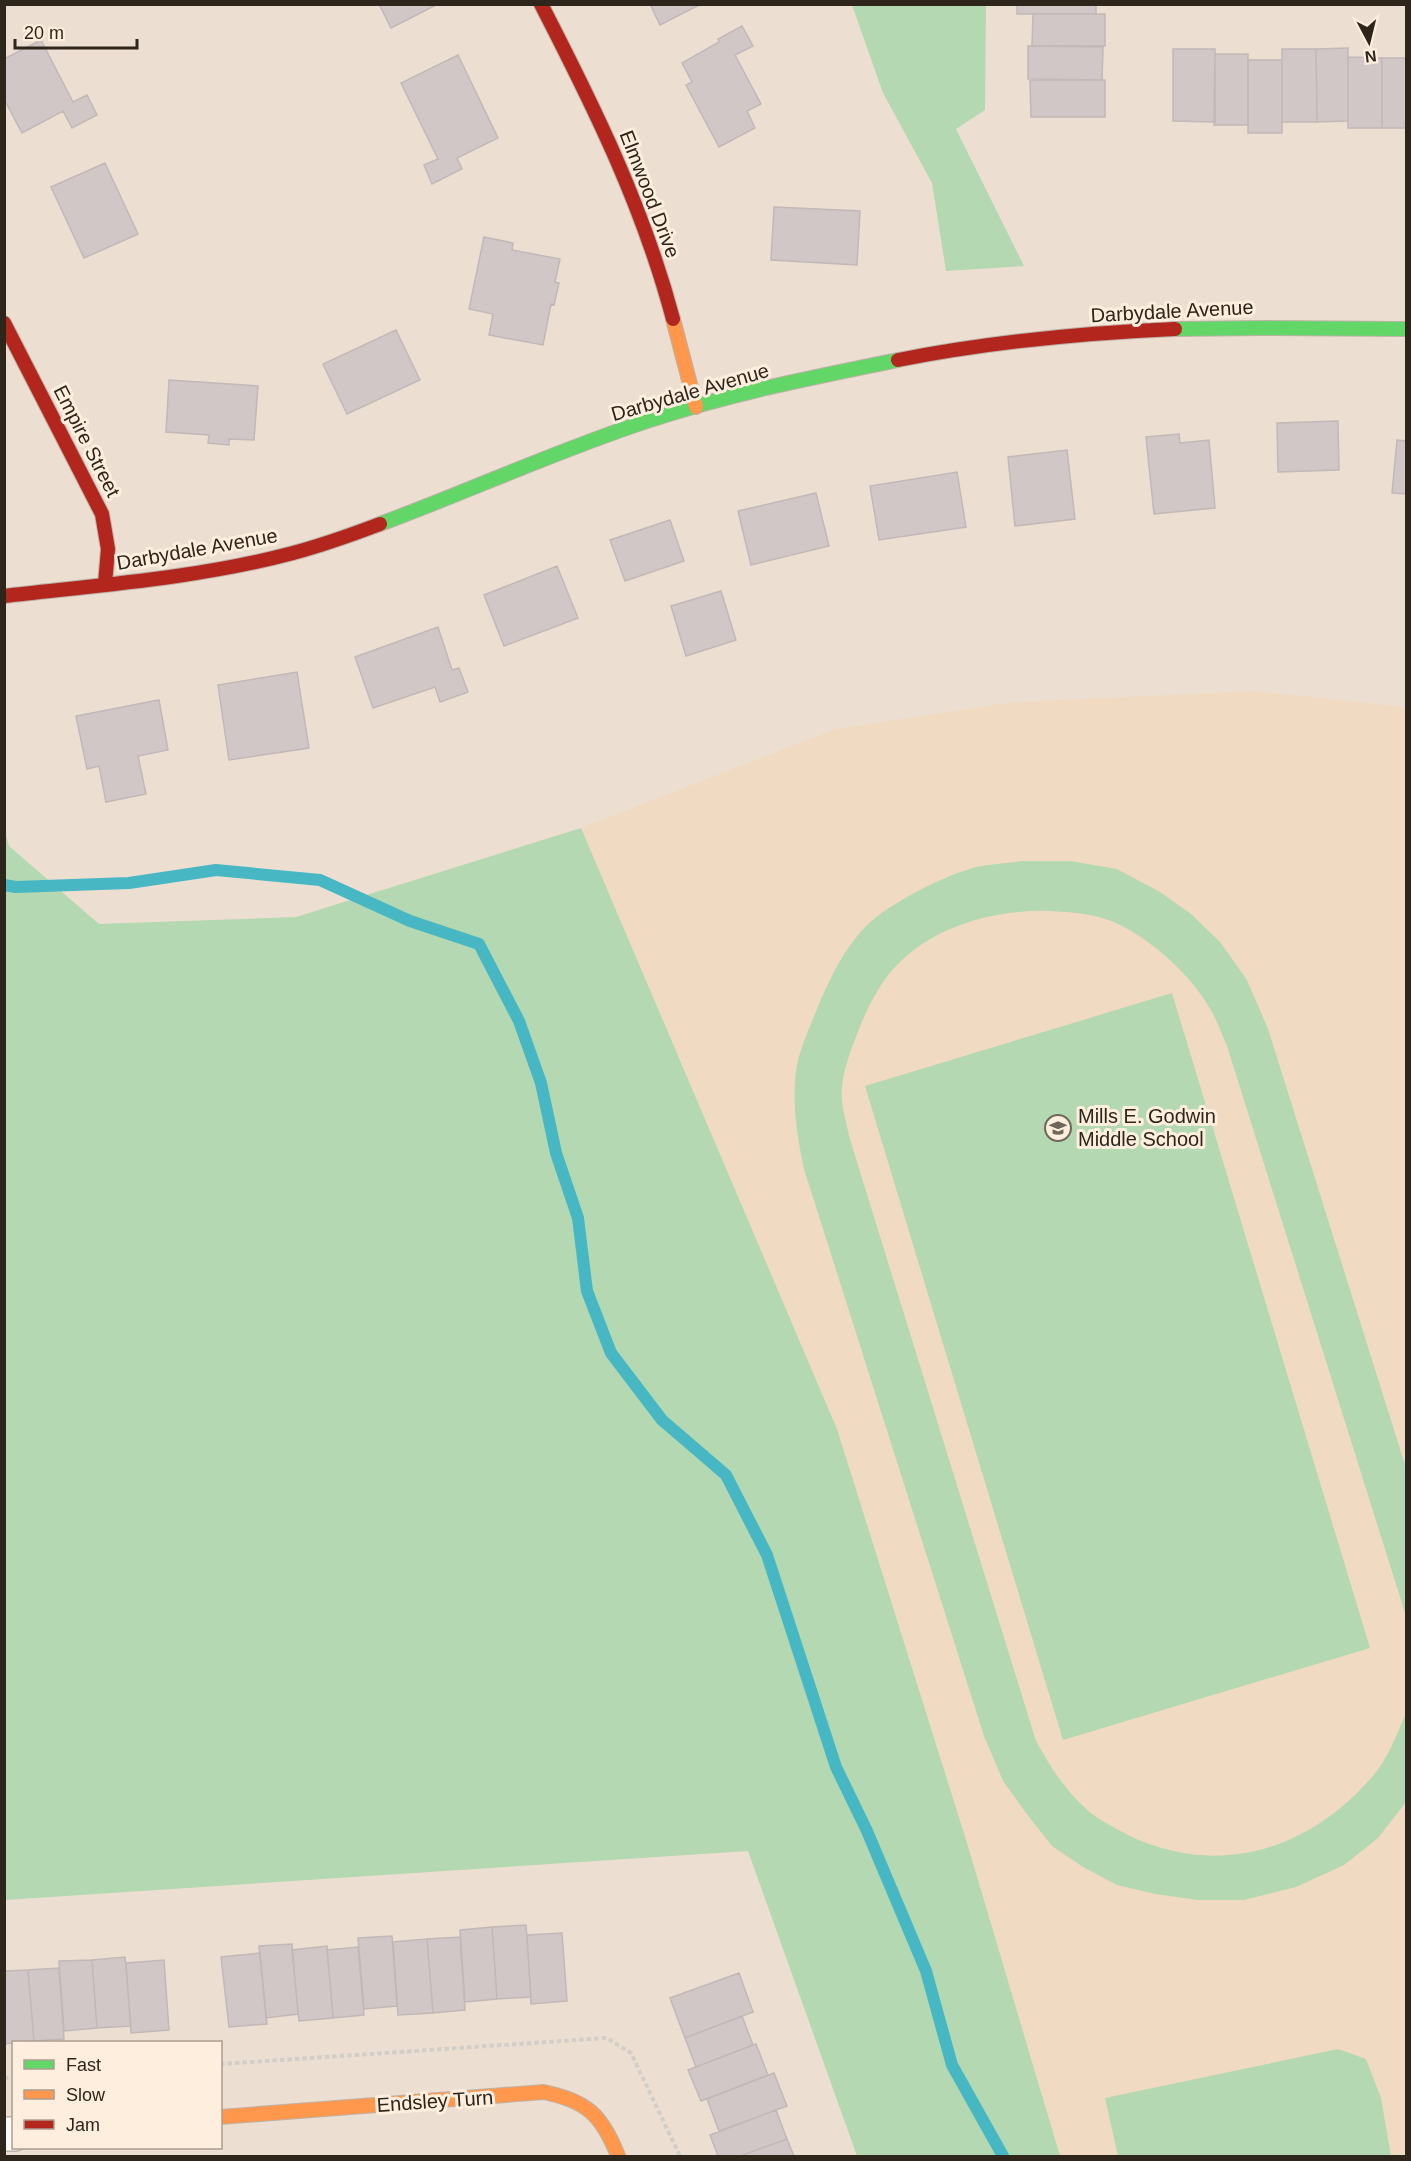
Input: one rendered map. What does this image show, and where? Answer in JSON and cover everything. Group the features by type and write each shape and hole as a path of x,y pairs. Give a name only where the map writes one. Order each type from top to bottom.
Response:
{"street":[{"name":"Elmwood Drive","path":"541,4 611,140 641,216 660,275 696,407"},
{"name":"Empire Street","path":"4,323 102,514 108,549 105,584"},
{"name":"Darbydale Avenue","path":"4,596 241,566 309,549 375,526 597,438 696,407 859,368 1001,344 1115,332 1260,327 1407,329"},
{"name":"Endsley Turn","path":"222,2117 544,2092 571,2098 592,2110 609,2132 618,2157"}],"shaded area":[{"name":"Mills E. Godwin Middle School","path":"1254,691 1406,707 1406,2156 1060,2156 967,1843 837,1429 581,828 835,729 1014,702"}],"green space":[{"path":"852,5 986,5 985,110 956,129 1024,266 946,271 932,183 883,93"},
{"path":"581,828 837,1429 967,1843 1060,2156 857,2156 748,1851 5,1900 5,832 9,846 99,924 296,917"},
{"path":"1022,861 1070,861 1117,869 1160,892 1191,914 1220,942 1247,980 1268,1029 1406,1468 1406,1616 1227,1046 1212,1012 1183,973 1158,949 1116,923 1092,916 1057,911 1005,914 962,924 922,944 904,958 879,988 860,1026 844,1075 843,1109 849,1136 1036,1741 1056,1774 1074,1797 1098,1818 1130,1836 1163,1849 1196,1855 1229,1855 1261,1850 1291,1839 1320,1823 1347,1802 1372,1777 1383,1762 1406,1713 1406,1802 1378,1838 1344,1865 1296,1887 1244,1900 1198,1900 1155,1894 1117,1885 1083,1867 1052,1846 1003,1781 984,1736 804,1169 795,1104 797,1065 822,998 850,945 865,927 889,908 936,882 981,866"},
{"path":"1172,993 1370,1648 1063,1740 865,1086"},
{"path":"1338,2049 1366,2059 1381,2098 1391,2156 1118,2156 1105,2098"}],"building":[{"path":"379,4 438,4 391,28"},
{"path":"650,4 701,4 660,25"},
{"path":"1017,4 1096,4 1096,14 1017,14"},
{"path":"1033,14 1105,14 1105,46 1032,46"},
{"path":"742,26 753,46 735,55 761,104 747,111 755,128 719,147 686,85 692,82 682,63"},
{"path":"41,40 73,102 87,95 97,115 72,128 63,111 22,133 4,99 4,59"},
{"path":"1028,46 1103,47 1102,80 1028,79"},
{"path":"1348,48 1348,121 1317,122 1316,49"},
{"path":"1173,49 1215,49 1215,122 1173,121"},
{"path":"1282,49 1316,49 1317,122 1282,122"},
{"path":"1215,54 1248,54 1248,125 1214,125"},
{"path":"458,55 498,138 457,158 462,169 432,184 424,165 438,159 401,83"},
{"path":"1348,57 1382,58 1382,128 1348,128"},
{"path":"1382,58 1406,58 1406,128 1382,128"},
{"path":"1248,60 1282,60 1282,133 1248,133"},
{"path":"1030,80 1105,80 1105,117 1031,117"},
{"path":"105,163 138,234 84,258 51,187"},
{"path":"774,207 860,211 857,265 771,260"},
{"path":"484,237 513,243 512,250 560,259 555,282 559,283 554,305 551,304 543,345 489,335 493,314 469,309"},
{"path":"396,330 420,380 347,414 323,364"},
{"path":"169,380 258,386 254,440 229,439 229,445 208,443 209,435 166,432"},
{"path":"1338,421 1339,470 1278,472 1277,423"},
{"path":"1179,434 1180,443 1209,440 1215,508 1154,514 1146,437"},
{"path":"1397,440 1406,441 1406,494 1392,493"},
{"path":"1067,450 1075,519 1015,526 1008,457"},
{"path":"957,472 966,527 879,540 870,486"},
{"path":"816,493 829,546 751,565 738,511"},
{"path":"670,520 684,561 625,581 610,540"},
{"path":"557,566 578,618 504,646 484,595"},
{"path":"721,591 736,640 686,656 671,606"},
{"path":"438,627 452,670 459,668 468,692 440,702 435,687 373,708 355,657"},
{"path":"297,672 309,748 229,760 218,685"},
{"path":"159,700 168,750 138,756 146,794 106,802 99,766 87,769 76,716"},
{"path":"526,1925 531,1997 497,1999 492,1927"},
{"path":"492,1927 497,1999 465,2002 460,1930"},
{"path":"562,1933 567,2001 531,2004 527,1935"},
{"path":"392,1936 397,2006 364,2009 358,1938"},
{"path":"460,1937 465,2010 433,2013 427,1939"},
{"path":"427,1939 433,2013 398,2015 393,1942"},
{"path":"292,1944 298,2014 266,2018 259,1946"},
{"path":"327,1946 333,2018 299,2021 292,1950"},
{"path":"358,1947 364,2015 333,2018 327,1950"},
{"path":"260,1953 267,2024 229,2027 221,1957"},
{"path":"125,1957 131,2026 97,2028 92,1960"},
{"path":"92,1960 97,2028 64,2031 59,1961"},
{"path":"164,1960 169,2030 131,2033 126,1963"},
{"path":"59,1968 64,2039 34,2041 28,1970"},
{"path":"28,1970 34,2041 12,2041 12,2043 4,2044 4,1971"},
{"path":"739,1973 753,2012 685,2038 670,1998"},
{"path":"742,2016 753,2045 696,2067 685,2038"},
{"path":"756,2044 768,2075 701,2101 688,2070"},
{"path":"774,2073 787,2106 719,2131 707,2099"},
{"path":"776,2110 787,2139 740,2156 718,2156 710,2135"},
{"path":"787,2139 794,2156 740,2156"}],"waterway":[{"path":"4,885 16,887 129,883 216,870 320,880 410,921 479,944 519,1021 541,1083 556,1153 578,1218 587,1291 611,1353 662,1420 726,1475 767,1555 836,1767 867,1831 926,1971 952,2065 1003,2156"}],"traffic: fast":[{"path":"1175,329 1406,329"},
{"path":"380,524 579,445 678,411 740,394 898,360"}],"traffic: slow":[{"path":"673,319 696,407"},
{"path":"222,2117 544,2092 571,2100 591,2112 606,2130 618,2156"}],"traffic: jam":[{"path":"541,4 616,158 647,237 673,319"},
{"path":"4,323 102,514 108,549 105,584"},
{"path":"898,360 1036,339 1175,329"},
{"path":"4,596 149,580 222,569 304,550 380,524"}],"place":[{"name":"Mills E. Godwin Middle School","path":"1058,1128"}]}
